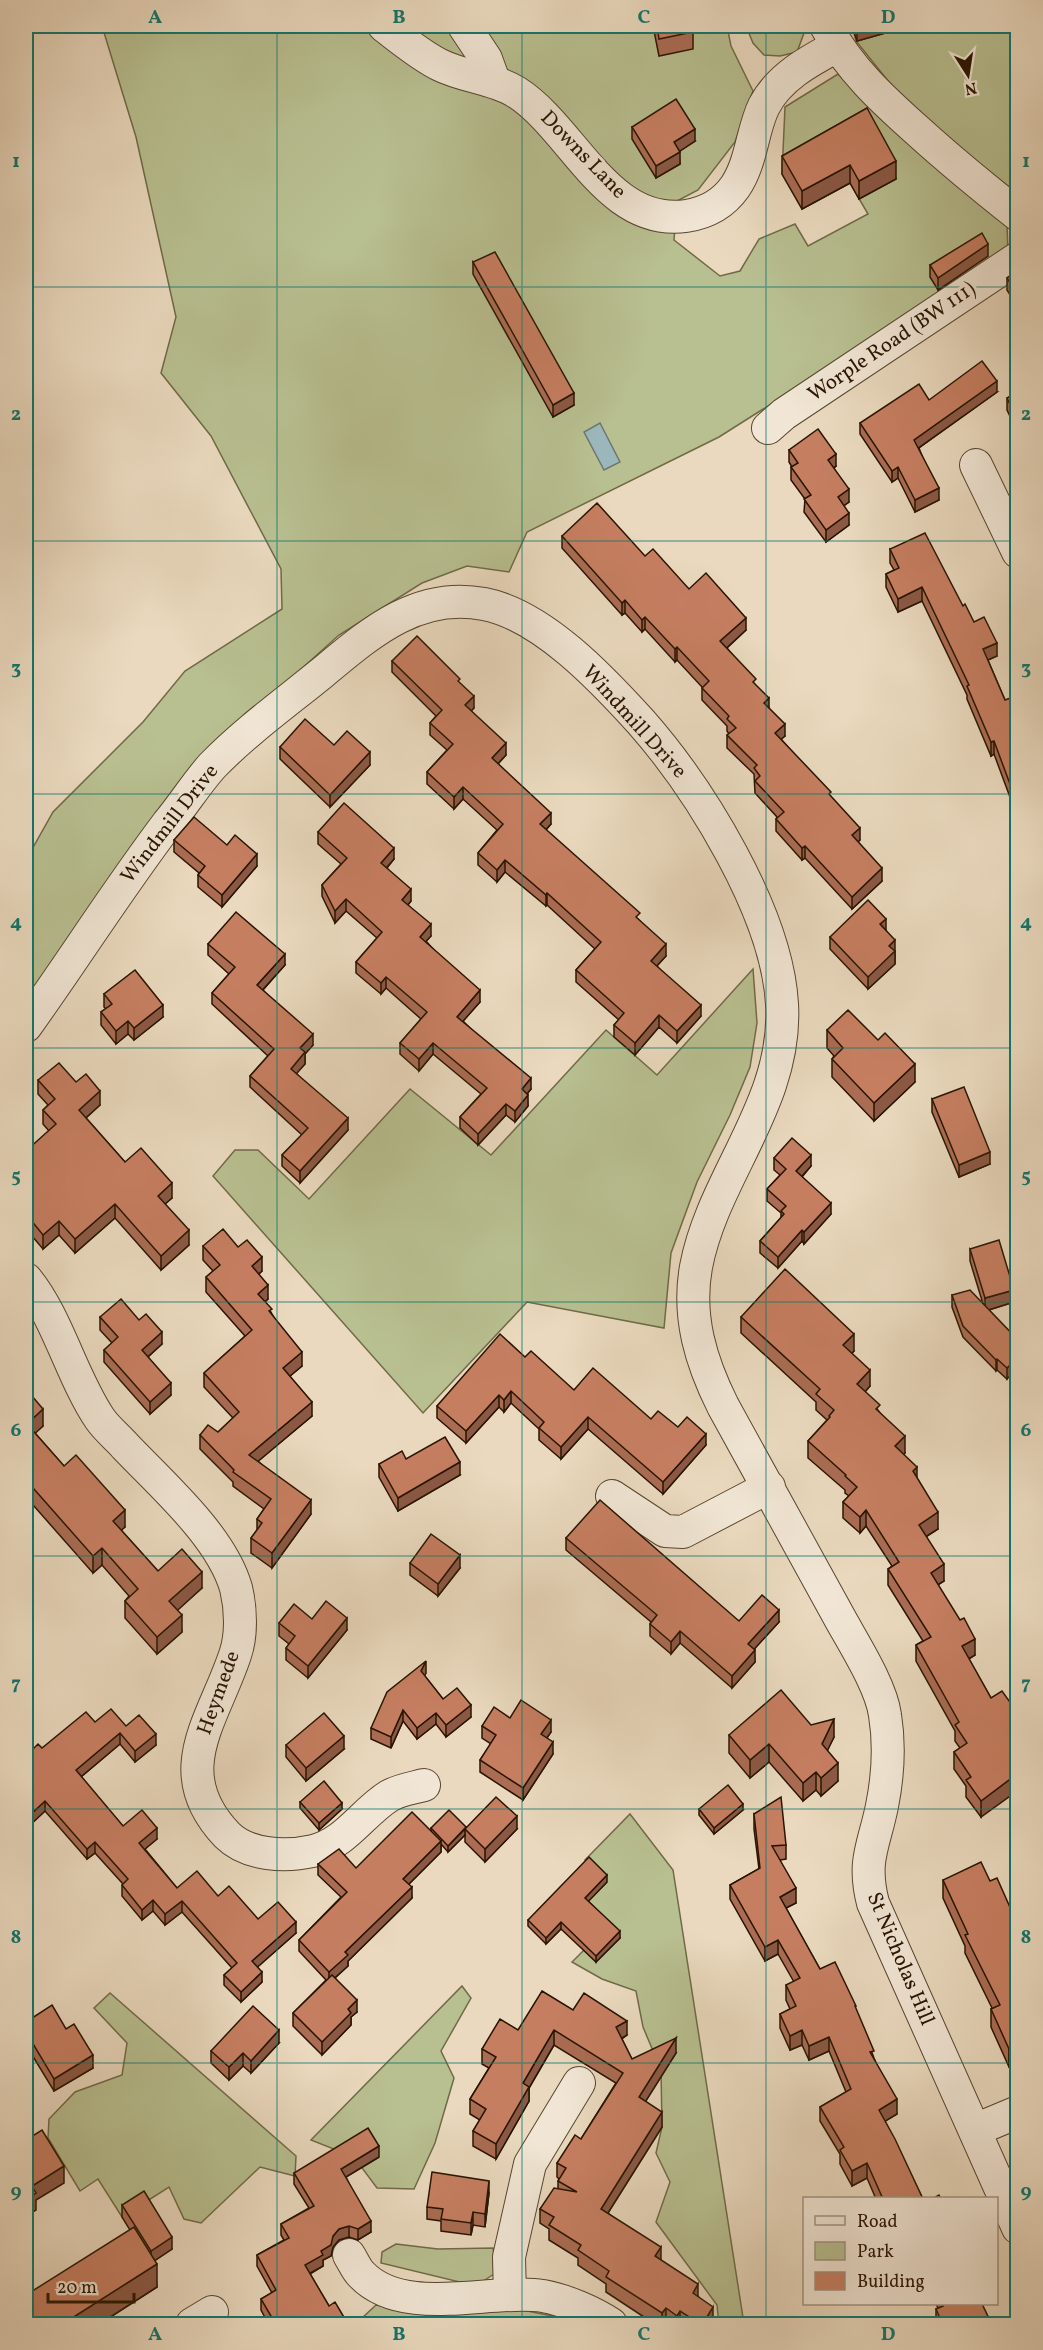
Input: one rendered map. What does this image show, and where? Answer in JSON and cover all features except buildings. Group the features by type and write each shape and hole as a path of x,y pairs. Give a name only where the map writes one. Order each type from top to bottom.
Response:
{"street":[{"name":"Downs Lane","path":"384,26 439,64 465,74 494,81 536,106 616,194 644,212 671,218 697,215 719,205 735,187 752,151 764,107 780,84 809,61 831,36 856,73 884,100 957,166 1017,215"},
{"path":"464,26 486,59 494,81"},
{"name":"Worple Road (BW 111)","path":"768,428 784,414 1017,258"},
{"path":"976,465 1017,552"},
{"name":"Windmill Drive","path":"26,1026 132,870 211,768 239,741 376,630 402,614 430,604 454,601 484,604 510,612 534,626 572,654 607,685 650,733 688,782 742,874 762,921 776,964 782,1004 781,1040 770,1086 754,1129 705,1232 696,1269 694,1303 697,1337 706,1371 769,1487"},
{"name":"Heymede","path":"26,1280 50,1320 87,1399 102,1422 199,1525 227,1566 236,1588 240,1630 236,1653 203,1735 197,1756 197,1779 204,1802 215,1822 231,1839 250,1849 271,1854 294,1855 316,1851 336,1841 390,1795 424,1785"},
{"path":"612,1496 665,1531 683,1532 769,1487"},
{"name":"St Nicholas Hill","path":"769,1487 859,1653 885,1713 888,1771 868,1861 867,1882 873,1903 1017,2228"},
{"path":"510,2295 509,2257 530,2164 579,2082"},
{"path":"975,2130 1017,2112"},
{"path":"349,2255 361,2274 382,2289 412,2297 445,2300 510,2295 544,2296 575,2307 610,2325"}],"green space":[{"path":"102,26 727,26 731,46 753,91 735,142 698,190 677,201 674,240 720,276 740,271 759,239 795,224 808,246 868,214 850,183 802,209 782,174 785,107 838,74 871,106 1007,223 1008,254 719,437 527,532 509,572 467,566 422,583 339,635 248,717 143,836 26,998 26,860 53,812 143,722 185,671 282,609 281,569 211,436 161,373 176,317 136,137"},
{"path":"746,26 799,26 804,33 797,52 780,56 764,55 753,43"},
{"path":"852,26 1017,26 1017,193 913,112 856,41"},
{"path":"753,969 757,1023 750,1067 730,1115 697,1182 671,1253 664,1328 527,1302 423,1413 213,1176 235,1150 258,1150 309,1199 410,1089 491,1155 606,1030 657,1075"},
{"path":"630,1814 673,1870 744,2324 719,2324 717,2305 656,2222 670,2182 656,2153 662,2127 661,2070 643,2027 636,1991 602,1979 572,1962 584,1950 596,1962 586,1904 589,1864 585,1860"},
{"path":"462,1986 471,1998 441,2051 454,2078 435,2143 414,2189 377,2188 354,2157 311,2140"},
{"path":"110,1993 296,2156 295,2176 260,2167 201,2223 184,2219 169,2187 122,2217 98,2179 80,2191 48,2138 49,2119 75,2092 122,2075 127,2043 94,2008"},
{"path":"396,2244 438,2249 493,2248 497,2272 476,2286 381,2263 382,2252"},
{"path":"376,2305 426,2315 502,2306 563,2318 573,2324 363,2324 362,2318"}],"water":[{"path":"600,423 620,462 604,470 584,432"}]}
